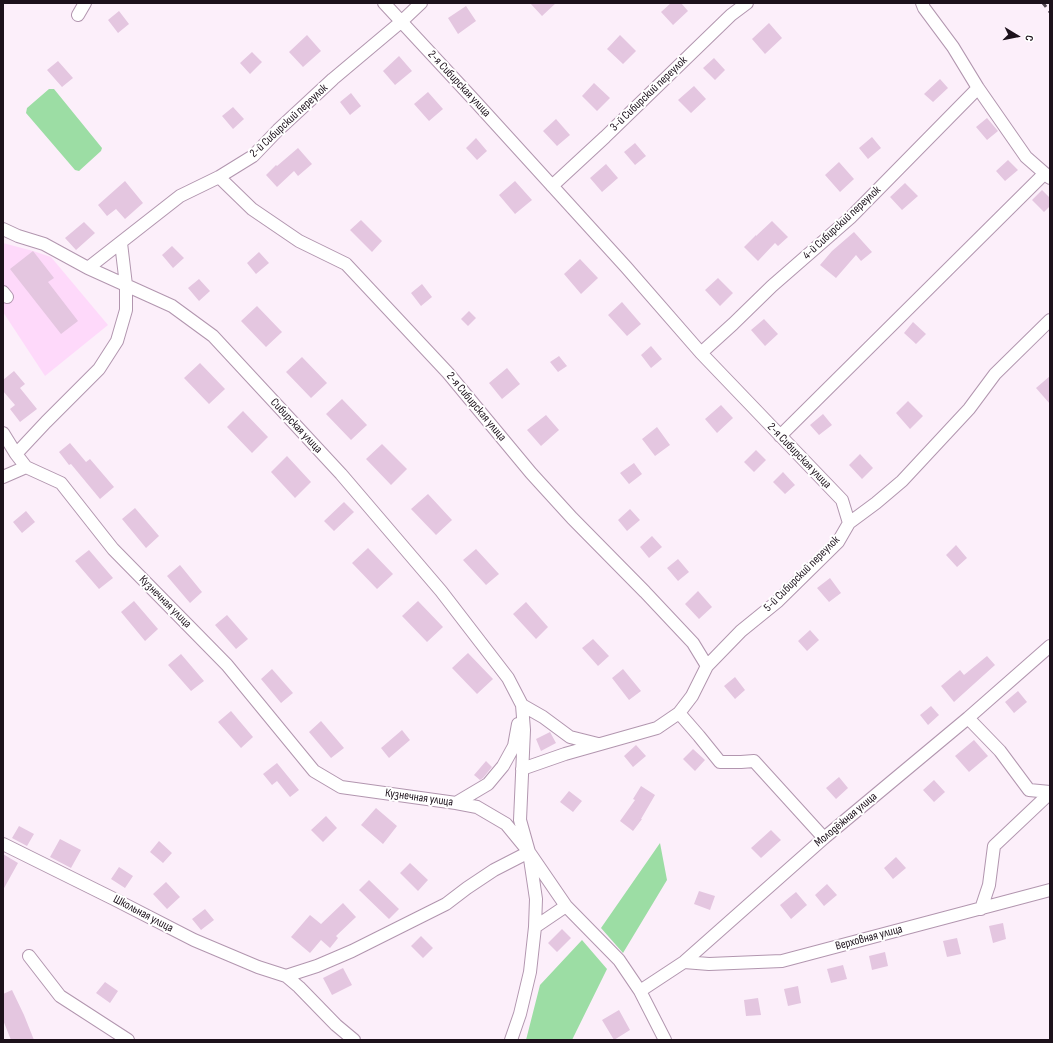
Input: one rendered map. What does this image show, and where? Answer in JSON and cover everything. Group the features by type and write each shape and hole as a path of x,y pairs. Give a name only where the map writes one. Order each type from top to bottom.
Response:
{"street":[{"path":"78,15 85,3"},
{"name":"2-я Сибирская улица","path":"384,3 626,267 701,353 842,500 849,522"},
{"name":"2-й Сибирский переулок","path":"88,268 180,196 219,177 253,156 278,130 333,79 402,21 421,3"},
{"name":"3-й Сибирский переулок","path":"552,186 731,15 747,3"},
{"path":"780,436 1047,176 1026,157 922,3"},
{"name":"4-й Сибирский переулок","path":"701,353 772,286 850,218 978,88"},
{"name":"2-я Сибирская улица","path":"219,177 252,209 299,241 346,264 448,373 536,479 693,643 707,666"},
{"name":"Сибирская улица","path":"3,229 18,236 44,244 88,268 172,306 213,336 341,474 441,591 508,678 522,705"},
{"path":"3,453 16,454 99,370 117,340 126,310 126,285 120,243"},
{"name":"5-й Сибирский переулок","path":"522,768 598,744 657,728 679,714 692,696 707,666 741,631 778,601 838,542 849,522 902,481 970,409 995,374 1050,320"},
{"name":"Кузнечная улица","path":"3,433 26,467 61,483 113,549 227,665 314,771 341,787 478,807 506,824 529,852"},
{"path":"3,476 26,467"},
{"name":"Молодёжная улица","path":"640,991 684,962 824,838 968,718 1050,646"},
{"path":"522,705 544,717 570,737 598,744"},
{"path":"510,1040 520,1014 527,986 535,927 536,899 529,852 520,820 524,730 522,705"},
{"path":"456,803 488,784 503,766 514,746 522,705"},
{"path":"679,714 720,762 754,761 824,838"},
{"path":"968,718 1000,751 1029,790 1050,792"},
{"path":"981,909 989,885 994,846 1050,792"},
{"name":"Школьная улица","path":"3,844 194,940 258,967 286,976"},
{"path":"529,852 566,906 619,960 640,991 665,1040"},
{"path":"286,976 318,966 352,951 446,904 494,870 529,852"},
{"name":"Верховная улица","path":"684,962 709,964 782,961 1050,890"},
{"path":"535,927 566,906"},
{"path":"29,956 60,996 128,1040"},
{"path":"286,976 336,1025 354,1040"}],"shaded area":[{"path":"3,243 51,257 108,325 45,376 3,312"}],"green space":[{"path":"49,89 54,89 102,148 101,151 79,171 75,170 26,113 27,108"},
{"path":"660,843 667,880 623,953 601,928"},
{"path":"582,940 607,969 572,1040 526,1040 540,985"}],"building":[{"path":"530,3 556,3 542,16"},
{"path":"671,3 681,3 688,11 673,25 661,12"},
{"path":"466,6 476,21 458,34 448,18"},
{"path":"119,11 129,24 118,33 108,20"},
{"path":"769,23 782,38 765,54 752,39"},
{"path":"307,35 321,51 303,67 289,52"},
{"path":"620,35 636,51 623,64 607,49"},
{"path":"252,52 262,62 250,74 240,63"},
{"path":"399,56 412,71 395,85 383,71"},
{"path":"714,58 725,70 715,80 703,68"},
{"path":"58,61 73,78 62,87 47,70"},
{"path":"940,79 948,88 933,102 924,94"},
{"path":"594,83 610,98 597,111 582,96"},
{"path":"694,86 706,99 691,113 678,100"},
{"path":"428,92 443,109 429,121 414,104"},
{"path":"351,93 361,106 350,115 340,102"},
{"path":"233,107 244,119 233,129 222,116"},
{"path":"987,118 998,131 987,140 976,127"},
{"path":"556,119 570,135 557,146 543,131"},
{"path":"872,137 881,148 868,159 859,148"},
{"path":"476,138 487,151 477,160 466,148"},
{"path":"635,143 646,156 635,165 624,152"},
{"path":"298,148 312,164 298,176 294,171 277,187 266,175"},
{"path":"1008,160 1018,170 1005,181 996,171"},
{"path":"839,162 854,179 840,192 825,175"},
{"path":"606,164 618,178 602,192 590,178"},
{"path":"125,181 143,203 125,219 116,209 107,216 98,205"},
{"path":"515,181 532,200 515,214 499,195"},
{"path":"905,183 918,196 902,210 890,197"},
{"path":"1042,190 1050,198 1050,206 1044,212 1032,200"},
{"path":"361,220 382,241 372,252 350,230"},
{"path":"772,221 788,237 778,246 775,243 758,261 744,247"},
{"path":"84,222 95,233 76,250 65,238"},
{"path":"854,232 872,252 861,261 856,255 836,278 820,265 832,251"},
{"path":"172,246 184,258 173,268 162,255"},
{"path":"33,251 54,278 48,282 78,321 61,334 10,269"},
{"path":"259,252 269,263 256,274 247,263"},
{"path":"580,259 598,278 581,294 564,274"},
{"path":"718,278 733,293 720,306 705,290"},
{"path":"199,279 210,291 199,301 188,288"},
{"path":"422,284 432,297 421,306 411,293"},
{"path":"622,302 641,324 627,336 608,315"},
{"path":"257,306 282,332 266,347 241,321"},
{"path":"469,311 476,318 468,326 461,319"},
{"path":"764,319 778,334 765,346 751,330"},
{"path":"913,322 926,334 916,344 904,333"},
{"path":"651,346 662,359 651,368 641,355"},
{"path":"559,356 567,366 558,372 550,362"},
{"path":"302,357 327,383 311,398 286,372"},
{"path":"200,363 225,389 209,404 184,378"},
{"path":"507,368 520,384 502,399 489,383"},
{"path":"14,371 25,384 20,388 37,409 20,422 10,409 15,405 3,391 3,380"},
{"path":"1050,376 1050,404 1036,388"},
{"path":"342,399 367,425 351,440 326,414"},
{"path":"908,401 923,416 910,429 896,413"},
{"path":"721,405 733,418 717,433 705,419"},
{"path":"243,411 268,437 252,453 227,427"},
{"path":"823,414 832,425 819,435 810,425"},
{"path":"546,415 559,430 541,446 527,430"},
{"path":"657,427 670,445 655,456 642,439"},
{"path":"70,443 86,462 90,459 114,487 100,499 59,452"},
{"path":"382,444 407,469 391,485 366,459"},
{"path":"756,450 766,460 754,472 744,462"},
{"path":"860,454 873,468 862,479 849,465"},
{"path":"287,456 311,482 295,498 271,472"},
{"path":"634,463 642,474 629,484 620,473"},
{"path":"783,472 795,485 785,494 773,482"},
{"path":"428,494 452,520 436,535 411,509"},
{"path":"344,502 354,512 334,531 324,521"},
{"path":"135,508 159,536 146,548 122,519"},
{"path":"630,509 640,520 627,531 618,520"},
{"path":"26,511 35,522 22,533 13,522"},
{"path":"652,536 662,547 649,558 640,547"},
{"path":"956,545 967,558 957,567 946,555"},
{"path":"368,548 393,574 377,589 352,563"},
{"path":"476,549 499,574 486,585 463,560"},
{"path":"89,550 113,578 99,589 75,561"},
{"path":"678,559 689,572 678,581 667,568"},
{"path":"180,565 202,592 190,603 167,576"},
{"path":"830,578 841,593 829,602 817,588"},
{"path":"698,591 712,607 699,619 685,604"},
{"path":"134,601 158,629 145,641 121,612"},
{"path":"418,601 443,627 427,642 402,616"},
{"path":"526,602 548,627 536,639 513,614"},
{"path":"227,615 248,639 236,649 215,625"},
{"path":"810,630 819,640 807,651 798,641"},
{"path":"593,639 609,656 598,666 582,648"},
{"path":"468,653 493,679 477,694 452,668"},
{"path":"181,654 204,681 191,691 168,665"},
{"path":"987,656 995,665 954,702 941,686 960,670 964,675"},
{"path":"272,669 293,693 281,703 261,679"},
{"path":"623,669 641,691 629,700 612,678"},
{"path":"735,677 745,690 735,699 724,686"},
{"path":"1018,691 1027,702 1014,713 1005,702"},
{"path":"931,706 939,715 928,725 920,715"},
{"path":"231,711 253,737 241,748 218,722"},
{"path":"321,721 344,748 331,758 309,732"},
{"path":"402,730 410,740 389,758 381,748"},
{"path":"550,732 556,743 541,751 536,739"},
{"path":"974,740 988,756 969,772 955,756"},
{"path":"636,745 646,756 633,767 624,756"},
{"path":"693,749 705,760 695,771 683,759"},
{"path":"486,761 492,767 480,780 474,775"},
{"path":"277,763 299,790 290,797 277,781 272,785 263,774"},
{"path":"839,777 848,788 836,799 826,788"},
{"path":"934,780 945,792 934,802 923,790"},
{"path":"641,786 655,795 642,819 633,831 620,821 635,800 633,799"},
{"path":"569,791 582,801 573,812 560,802"},
{"path":"376,808 397,826 383,844 361,825"},
{"path":"326,816 337,828 323,842 311,830"},
{"path":"19,826 34,834 27,846 12,838"},
{"path":"771,830 781,840 761,858 751,848"},
{"path":"60,839 81,850 71,868 50,857"},
{"path":"159,841 172,853 163,863 150,852"},
{"path":"3,854 18,863 3,890"},
{"path":"896,857 906,868 893,879 884,868"},
{"path":"410,863 428,880 418,891 400,873"},
{"path":"119,867 133,876 125,888 111,879"},
{"path":"369,880 399,909 389,919 359,890"},
{"path":"166,882 180,897 167,909 153,894"},
{"path":"827,884 837,895 824,906 815,895"},
{"path":"699,891 715,896 710,910 694,904"},
{"path":"796,892 807,905 791,919 780,905"},
{"path":"343,903 356,917 336,936 338,938 330,948 321,940 310,953 291,937 310,915 321,924"},
{"path":"205,909 214,920 201,930 192,919"},
{"path":"1003,923 1006,939 993,943 989,926"},
{"path":"562,929 571,938 557,952 548,943"},
{"path":"421,936 433,948 423,958 411,946"},
{"path":"957,938 961,954 947,957 943,941"},
{"path":"885,952 888,966 872,970 869,956"},
{"path":"843,965 847,979 831,983 827,969"},
{"path":"343,968 352,985 332,995 323,978"},
{"path":"105,982 118,991 110,1003 96,993"},
{"path":"798,986 801,1003 788,1006 784,989"},
{"path":"12,990 34,1040 11,1040 3,1020 3,994"},
{"path":"758,998 761,1015 746,1016 744,1000"},
{"path":"619,1010 630,1030 614,1040 602,1020"}],"railway":[{"path":"1043,3 1050,12"}]}
